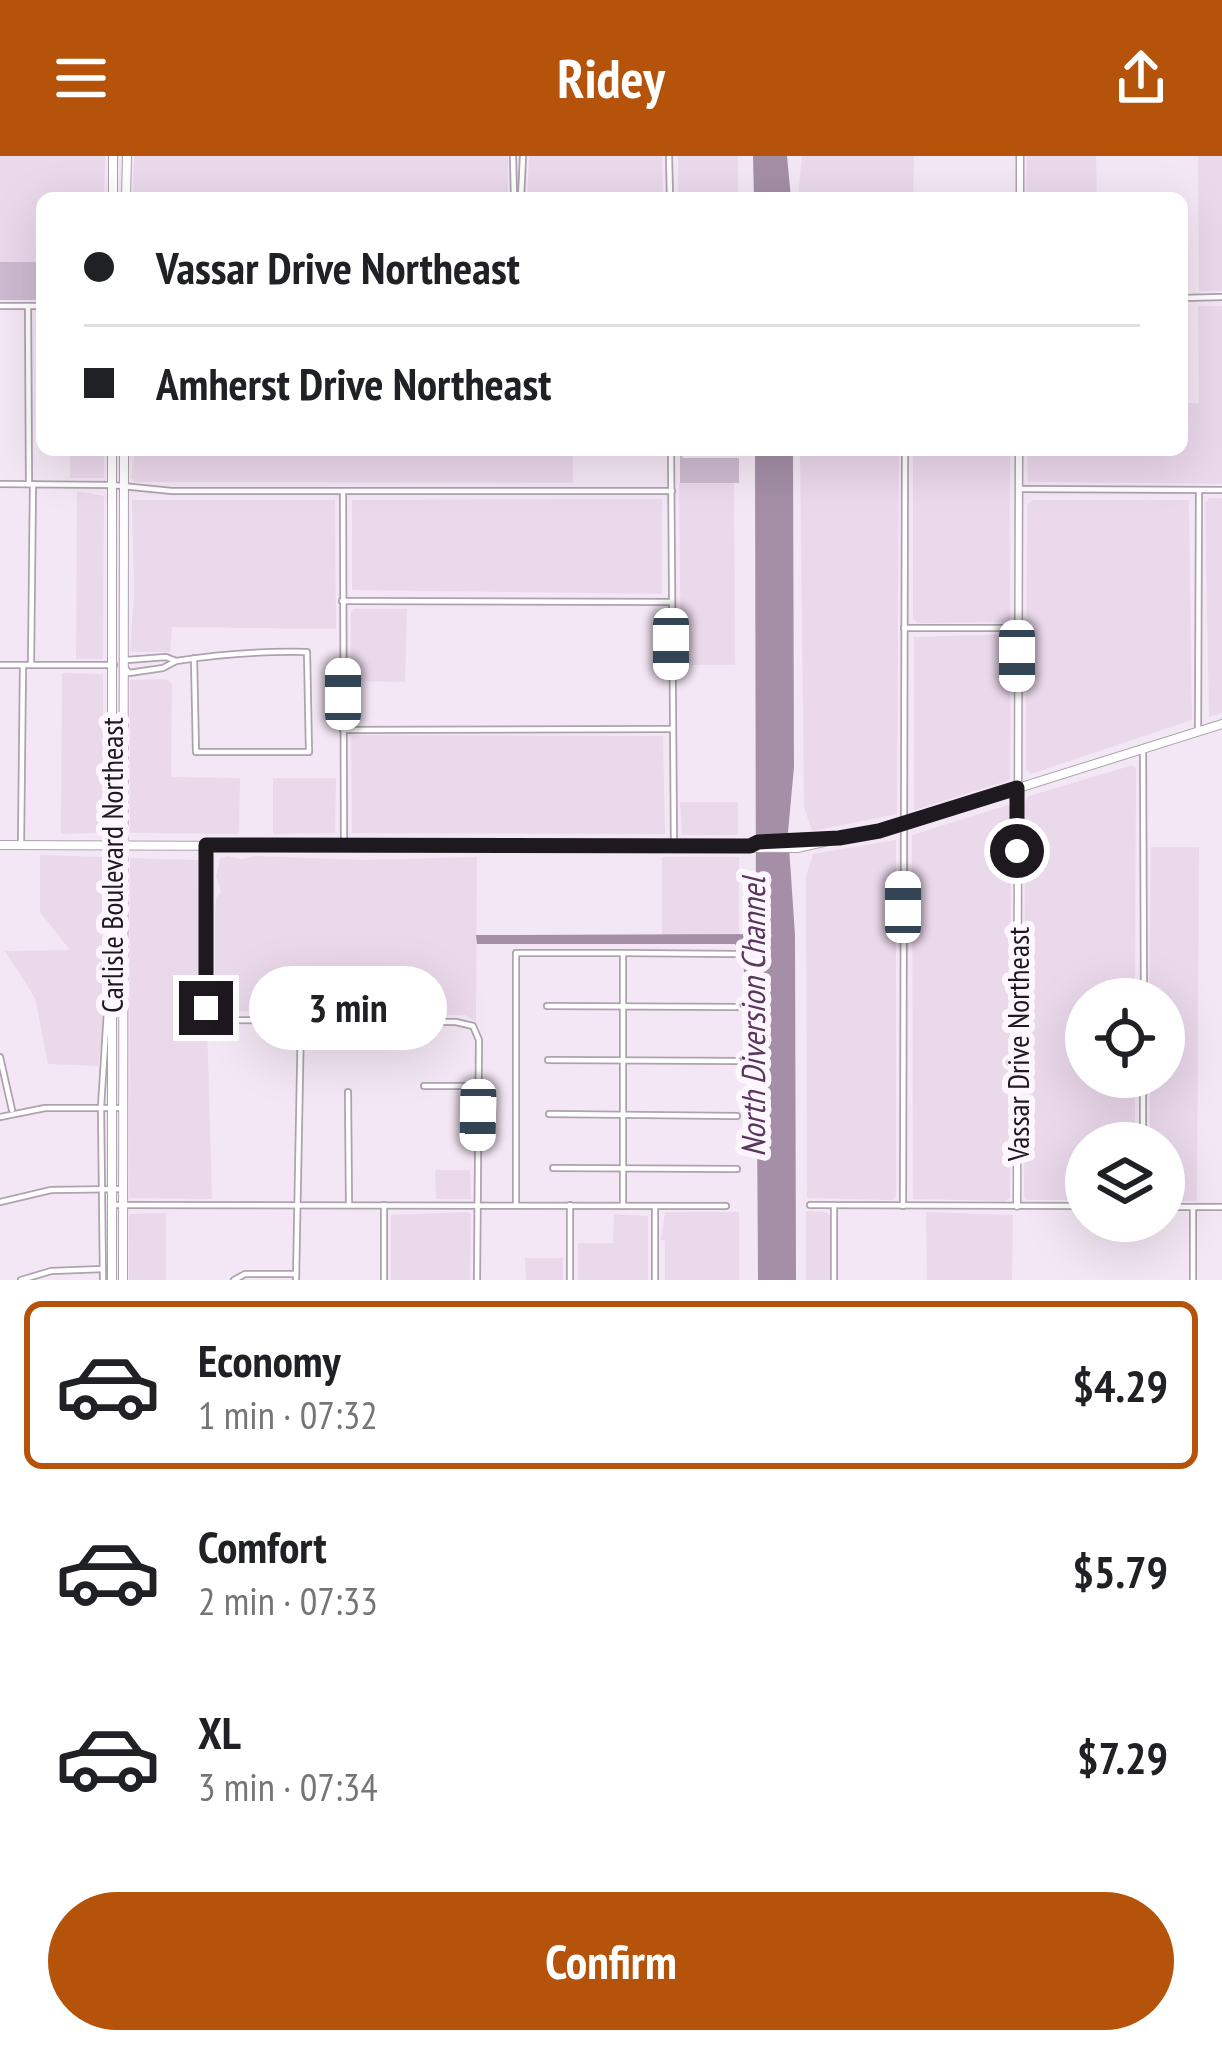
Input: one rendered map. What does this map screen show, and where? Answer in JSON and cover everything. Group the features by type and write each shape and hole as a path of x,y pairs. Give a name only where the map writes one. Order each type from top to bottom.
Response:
{"main road":[{"path":"112,192 113,156"},
{"path":"126,192 127,156"},
{"name":"Carlisle Boulevard Northeast","path":"108,1280 123,1189 112,1107 112,456"},
{"name":"Carlisle Boulevard Northeast","path":"123,1280 117,1205 107,1189 123,844 124,456"},
{"path":"0,845 797,844 904,824 1222,724"}],"street":[{"path":"513,156 516,192"},
{"path":"518,192 523,156"},
{"path":"669,156 670,192"},
{"path":"1019,192 1020,156"},
{"path":"1188,298 1222,297"},
{"path":"0,306 36,306"},
{"path":"21,845 31,484 28,306"},
{"path":"671,456 674,846"},
{"path":"903,1206 905,456"},
{"name":"Vassar Drive Northeast","path":"1018,1206 1019,456"},
{"path":"0,484 124,489 672,491"},
{"path":"1019,489 1222,490"},
{"path":"1198,732 1199,490"},
{"path":"343,491 344,845"},
{"path":"342,601 670,602"},
{"path":"904,628 1018,628"},
{"path":"0,665 111,665 123,666 129,673 194,658 307,652 309,752 196,752 194,658"},
{"path":"123,666 129,658 173,657 176,661"},
{"path":"343,730 671,729"},
{"path":"1143,749 1144,978"},
{"path":"206,845 209,1015 223,1020 473,1026 479,1086 477,1280"},
{"path":"517,1205 516,952 736,954"},
{"path":"622,1206 623,953"},
{"path":"547,1006 737,1007"},
{"path":"234,1280 245,1274 296,1277 301,1020"},
{"path":"0,1057 12,1113"},
{"path":"548,1060 737,1061"},
{"path":"424,1086 479,1086"},
{"path":"348,1092 349,1205"},
{"path":"0,1117 112,1107"},
{"path":"549,1114 737,1116"},
{"path":"553,1168 736,1169"},
{"path":"107,1189 104,1269 108,1280"},
{"path":"0,1202 51,1190 123,1189"},
{"path":"117,1205 726,1206"},
{"path":"384,1205 384,1280"},
{"path":"570,1205 570,1280"},
{"path":"810,1205 1065,1206"},
{"path":"834,1205 834,1280"},
{"path":"655,1206 655,1280"},
{"path":"1185,1207 1222,1207"},
{"path":"1193,1207 1193,1280"},
{"path":"20,1280 51,1271 104,1269"}],"shaded area":[{"path":"0,156 105,156 104,192 36,192 36,262 0,262"},
{"path":"134,156 508,156 508,192 133,192"},
{"path":"529,156 662,156 663,192 527,192"},
{"path":"678,156 738,156 738,192 678,192"},
{"path":"753,156 787,156 790,192 754,192"},
{"path":"802,156 914,156 913,192 799,192"},
{"path":"1027,156 1096,156 1097,192 1026,192"},
{"path":"1198,156 1222,156 1222,291 1199,291"},
{"path":"0,262 36,262 36,300 0,300"},
{"path":"1198,306 1222,306 1222,484 1028,482 1027,456 1188,456 1188,403 1199,403"},
{"path":"70,456 104,456 104,478 70,478"},
{"path":"134,456 573,456 573,483 135,482 131,478"},
{"path":"680,456 739,458 739,483 680,483"},
{"path":"755,456 793,456 794,767 788,832 795,935 796,1280 758,1280 756,946 749,946 747,994 742,956 735,944 477,944 476,935 756,934"},
{"path":"800,456 899,456 897,814 812,831 804,807"},
{"path":"913,456 1010,456 1010,622 918,623 913,618"},
{"path":"679,483 734,483 735,665 681,665"},
{"path":"77,491 104,496 103,659 76,659"},
{"path":"1209,498 1222,498 1222,713 1209,717 1205,503"},
{"path":"662,499 662,594 352,590 352,500"},
{"path":"132,500 335,500 336,629 172,627 170,652 130,652"},
{"path":"1033,500 1189,500 1192,720 1031,774 1026,768 1027,505"},
{"path":"354,609 407,609 405,682 351,681"},
{"path":"1011,634 1010,780 914,810 914,637"},
{"path":"62,673 103,674 103,833 61,834"},
{"path":"166,679 172,684 171,777 240,778 239,834 130,833 130,680"},
{"path":"351,735 663,736 665,834 352,833"},
{"path":"1133,765 1136,768 1135,978 1065,978 1065,1098 1135,1098 1135,1122 1065,1122 1065,1200 1027,1200 1024,1195 1025,802 1029,796"},
{"path":"273,778 336,778 335,833 273,834"},
{"path":"680,802 738,802 738,835 682,835"},
{"path":"1008,805 1010,1198 913,1199 912,835"},
{"path":"896,840 896,1196 892,1200 807,1198 806,876 813,854"},
{"path":"1151,847 1199,847 1197,1201 1185,1201 1185,1122 1150,1122 1150,1098 1185,1098 1185,978 1149,978"},
{"path":"40,855 102,857 98,1066 48,1064 35,998 5,951 70,950 40,912"},
{"path":"477,857 476,1022 465,1015 220,1011 215,1007 215,917 221,892 216,876 220,859"},
{"path":"662,857 739,857 739,934 662,935"},
{"path":"130,858 198,860 200,1014 207,1023 212,1199 129,1198"},
{"path":"435,1170 470,1170 471,1199 436,1199"},
{"path":"806,1211 826,1212 832,1218 832,1280 806,1280"},
{"path":"665,1212 739,1212 739,1280 665,1280 665,1241 661,1240"},
{"path":"926,1212 1013,1215 1012,1280 927,1280"},
{"path":"166,1213 166,1280 129,1280 129,1214"},
{"path":"471,1214 470,1280 391,1280 391,1215"},
{"path":"614,1214 648,1216 648,1280 578,1280 578,1243 613,1243"},
{"path":"525,1258 563,1258 563,1280 526,1280"}],"waterway":[{"name":"North Diversion Channel","path":"746,989 747,1005"}],"route":[{"path":"206,1008 206,845 750,846 879,831 1017,788 1017,851"}]}
